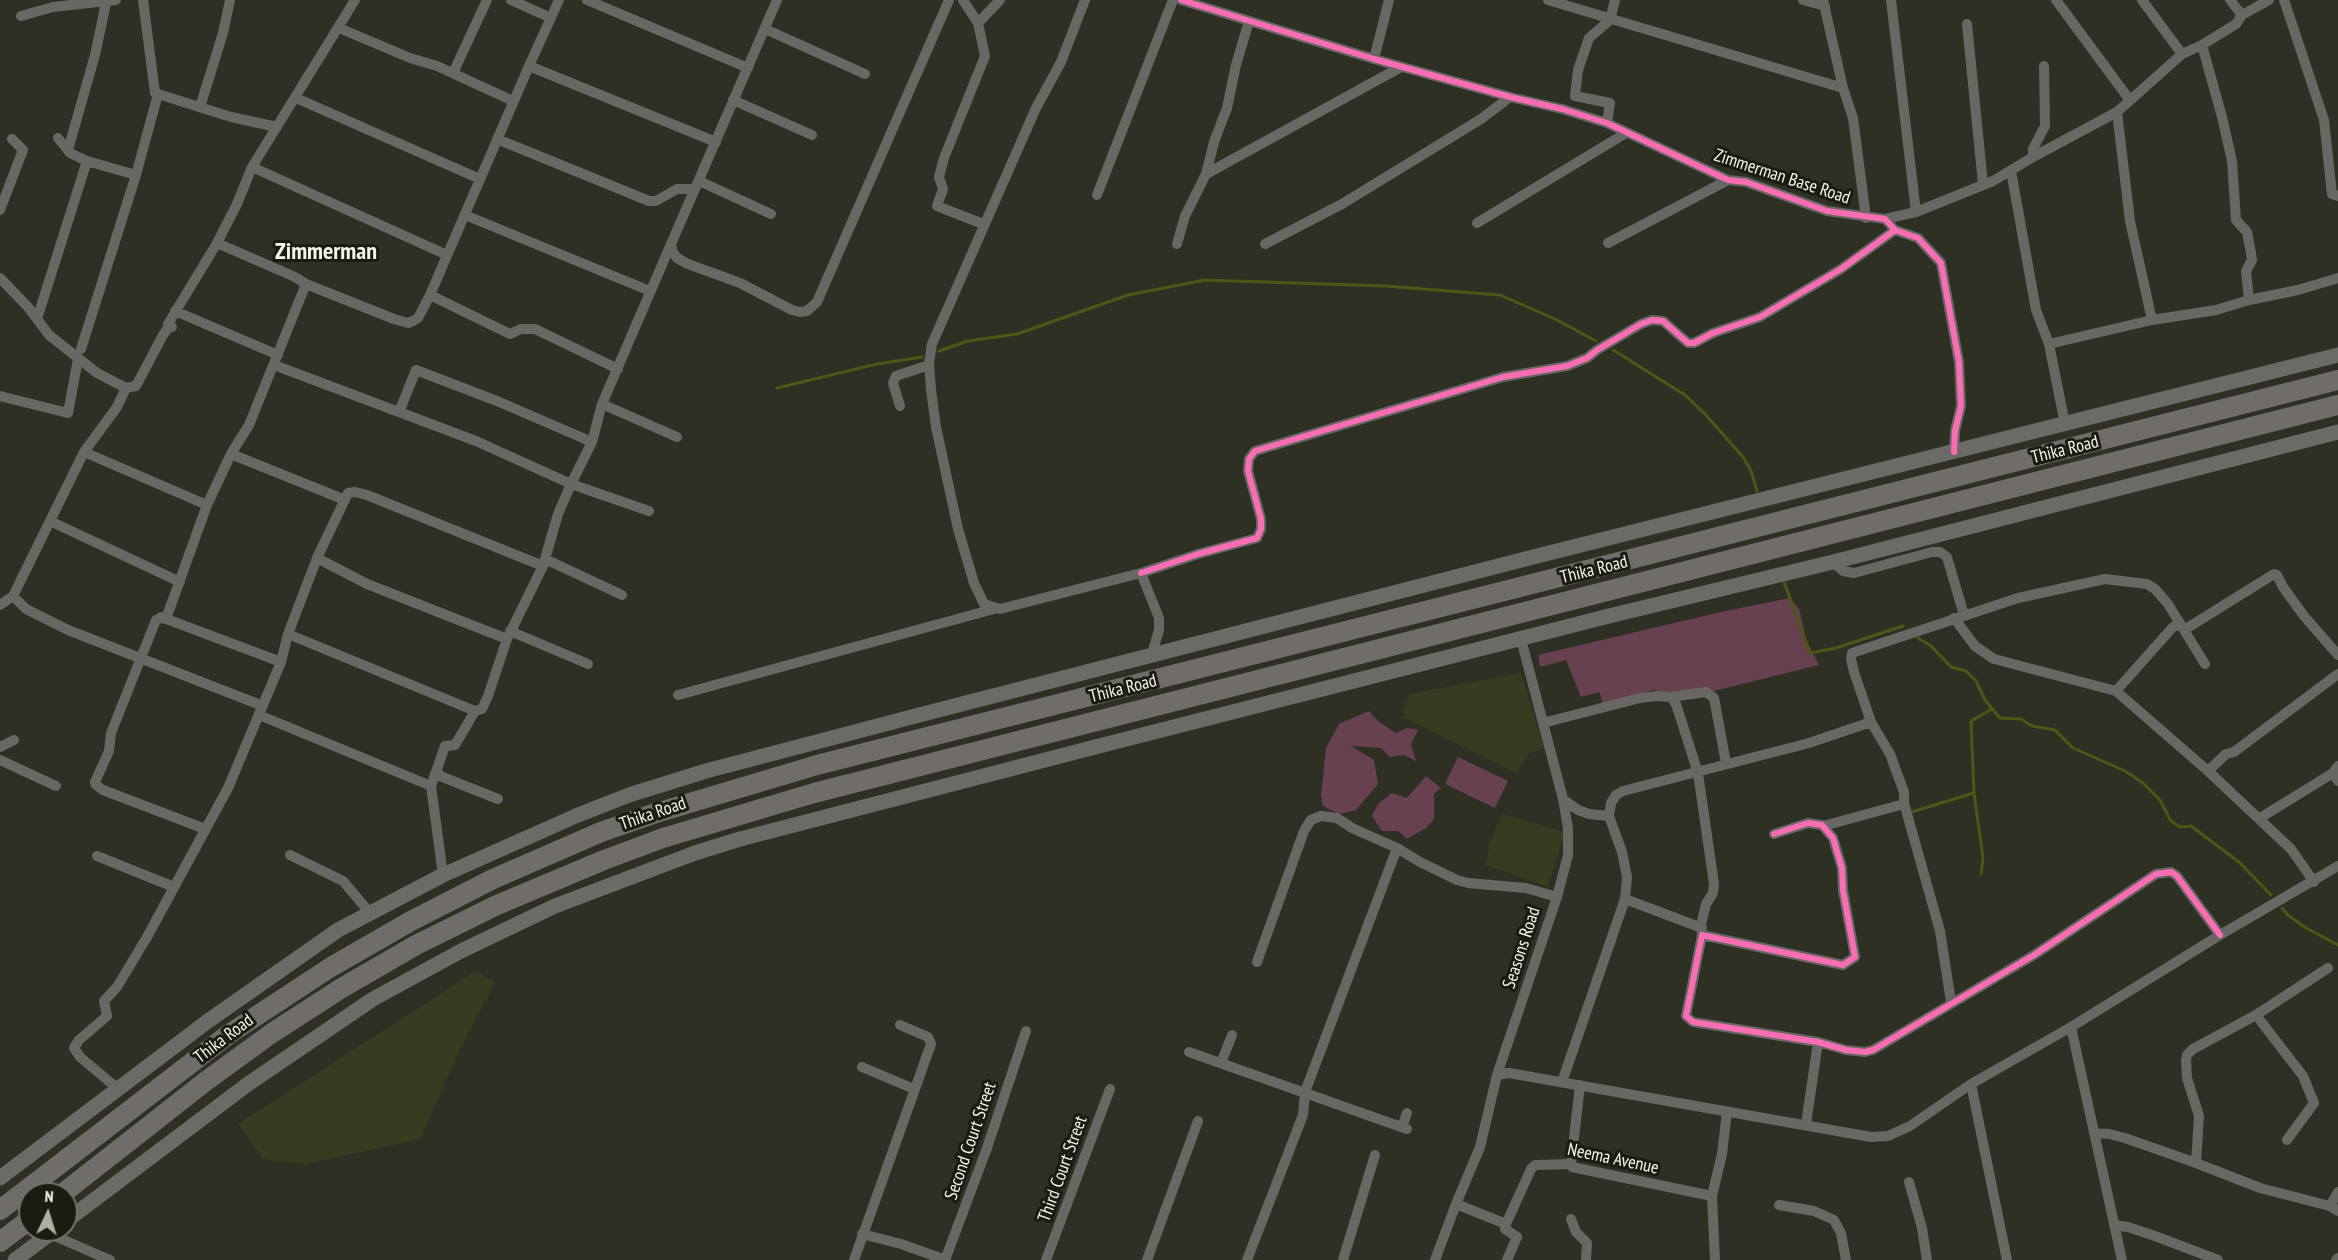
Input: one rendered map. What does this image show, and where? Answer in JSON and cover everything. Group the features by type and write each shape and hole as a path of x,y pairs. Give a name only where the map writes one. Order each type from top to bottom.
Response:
{"highway":[{"name":"Thika Road","path":"0,1210 229,1034 331,966 493,879 556,850 645,816 818,765 2338,380"},
{"name":"Thika Road","path":"77,1182 206,1081 272,1033 340,989 416,945 497,905 663,838 814,793 2338,405"},
{"path":"0,1242 18,1228"}],"main road":[{"name":"Thika Road","path":"0,1178 117,1088 296,958 370,913 443,875 629,795 706,771 1627,533 2338,355"},
{"path":"78,1212 248,1084 373,999 461,951 555,906 695,853 740,839 2338,432"},
{"path":"15,1260 39,1242"}],"street":[{"path":"143,0 155,93 277,127"},
{"path":"200,107 223,33 230,0"},
{"path":"0,278 49,335 80,354 97,373 126,388 136,386 163,335 168,328 172,327 168,324 217,243 237,204 252,167 355,0"},
{"path":"453,73 487,0"},
{"path":"511,0 551,18"},
{"path":"217,243 306,284 408,323 418,318 559,0"},
{"path":"587,0 748,68"},
{"path":"288,634 475,711 482,709 508,635 544,562 558,514 591,442 602,404 777,0"},
{"path":"671,244 672,251 677,258 688,264 740,283 792,310 807,311 812,307 817,302 949,0"},
{"path":"963,0 978,23 985,56 944,158 939,177 943,189 937,206 983,224"},
{"path":"978,23 1000,0"},
{"path":"994,609 984,604 980,598 958,529 936,427 929,364 932,344 983,224 1036,108 1061,62 1085,0"},
{"path":"1097,195 1173,0"},
{"name":"Zimmerman Base Road","path":"1181,0 1401,67 1607,123 1728,180 1746,182 1827,211 1884,219 1916,212 1983,184 2011,171 2116,112 2182,54 2202,45 2236,24 2242,15 2269,0"},
{"path":"1374,59 1389,0"},
{"path":"1548,0 1843,88"},
{"path":"1607,123 1610,103 1575,96 1578,70 1589,38 1610,20 1615,0"},
{"path":"1803,0 1824,3 1843,88 1853,118 1866,218"},
{"path":"1891,0 1916,212"},
{"path":"2056,0 2129,99"},
{"path":"2142,0 2182,54"},
{"path":"2230,0 2242,15"},
{"path":"2284,0 2324,120 2332,194 2338,196"},
{"path":"21,16 53,7 111,1 68,150"},
{"path":"1177,244 1185,216 1206,174 1214,142 1227,108 1236,65 1249,21"},
{"path":"1967,24 1983,184"},
{"path":"339,28 453,73 513,101"},
{"path":"765,29 866,74"},
{"path":"2202,45 2232,161 2236,220 2247,232 2252,253 2252,260 2246,271 2249,300"},
{"path":"529,66 716,142"},
{"path":"2033,157 2033,149 2044,126 2044,66"},
{"path":"1206,174 1401,67"},
{"path":"0,396 68,413 80,354 136,175 158,94"},
{"path":"1265,244 1342,204 1481,119 1510,97"},
{"path":"296,98 480,179"},
{"path":"733,100 812,135"},
{"path":"2116,112 2130,221 2152,320"},
{"path":"1477,223 1626,133"},
{"path":"58,138 68,150 87,161 136,175"},
{"path":"0,210 23,150 12,139"},
{"path":"497,139 649,201 656,201 677,189 697,185 771,214"},
{"path":"37,320 87,161"},
{"path":"252,167 447,255"},
{"path":"2011,171 2037,310 2049,344 2065,424"},
{"path":"1608,243 1728,180"},
{"path":"465,215 650,291"},
{"path":"1884,219 1895,230 1918,237 1941,263 1959,362 1961,406 1955,431 1954,452"},
{"path":"678,695 994,609 1053,597 1257,538 1261,529 1261,519 1248,471 1250,459 1256,452 1503,377 1567,366 1587,358 1641,324 1652,320 1663,321 1688,343 1694,343 1713,333 1760,317 1841,269 1895,230"},
{"path":"2049,344 2152,320 2216,310 2338,278"},
{"path":"205,829 103,790 96,785 109,751 111,733 156,620 167,616 207,505 231,454 249,425 306,284"},
{"path":"429,295 510,334 521,329 535,329 618,369"},
{"path":"175,312 276,360 399,412 476,441 571,484 649,511"},
{"path":"900,406 892,383 896,376 929,364"},
{"path":"399,412 416,370 591,442"},
{"path":"0,605 12,596 84,453 117,407 126,388"},
{"path":"602,404 676,437"},
{"path":"84,453 207,505"},
{"path":"231,454 345,500"},
{"path":"117,1088 80,1057 74,1048 79,1040 107,1016 104,1002 117,987 163,910 228,788 281,662 288,634 317,558 348,494 355,492 367,495 544,562 622,595"},
{"path":"51,522 180,582"},
{"path":"1833,562 1843,571 1854,573 1932,552 1940,552 1947,557 1959,617 1975,646 1994,659 2116,691 2260,818 2291,849 2314,882"},
{"path":"317,558 367,584 588,664"},
{"path":"1141,573 1159,618 1159,630 1151,657"},
{"path":"2116,691 2172,628 2182,627 2274,574 2277,575 2304,616 2338,655"},
{"path":"1951,1002 1940,931 1904,804 1904,792 1890,754 1872,722 1854,672 1852,653 2018,598 2105,579 2146,584 2155,589 2168,604 2205,664"},
{"path":"12,596 26,609 47,620 141,658 431,786"},
{"path":"160,617 281,662"},
{"name":"Seasons Road","path":"1435,1260 1455,1204 1480,1147 1497,1075 1557,897 1569,842 1563,799 1521,639"},
{"path":"2208,771 2226,754 2234,752 2338,674"},
{"path":"1543,723 1640,698 1671,697 1706,692 1714,698 1726,763"},
{"path":"1671,697 1677,704 1698,773 1714,885 1713,893 1706,904 1687,1009 1688,1019 1721,1028 1818,1042 1865,1052 1873,1050 2034,954 2156,874 2171,872 2177,876 2220,935"},
{"path":"443,875 431,786 445,746 455,745 475,711"},
{"path":"1562,1082 1625,899 1627,877 1622,852 1609,816 1611,803 1616,795 1623,790 1698,773 1726,763 1809,743 1872,722"},
{"path":"0,747 14,740"},
{"path":"0,760 56,786"},
{"path":"438,771 440,776 498,799"},
{"path":"2260,818 2336,773"},
{"path":"1563,799 1578,810 1589,814 1609,816"},
{"path":"1774,834 1808,823 1822,826 1904,804"},
{"path":"1257,962 1304,831 1311,820 1321,816 1337,818 1352,828 1397,848 1457,880 1526,888 1557,897"},
{"path":"1625,899 1702,932 1843,965 1855,957 1843,890 1841,862 1833,838 1822,826"},
{"path":"1247,1260 1303,1115 1305,1092 1397,848"},
{"path":"290,855 344,881 370,913"},
{"path":"97,856 174,887"},
{"path":"1497,1075 1509,1073 1871,1137 1888,1136 1910,1126 1971,1084 2071,1027 2220,935 2338,866"},
{"path":"2196,1162 2199,1116 2187,1077 2187,1055 2193,1049 2256,1015 2328,968"},
{"path":"2256,1015 2303,1076 2314,1103 2287,1140"},
{"path":"854,1260 930,1041 928,1037 900,1025"},
{"path":"2071,1027 2122,1260"},
{"name":"Second Court Street","path":"946,1260 1026,1031"},
{"path":"1221,1063 1232,1035"},
{"path":"1806,1124 1818,1042"},
{"path":"1189,1052 1404,1128 1407,1113"},
{"path":"862,1067 914,1089"},
{"path":"1971,1084 2007,1260"},
{"path":"1571,1164 1580,1085"},
{"name":"Third Court Street","path":"1046,1260 1110,1089"},
{"path":"1715,1260 1712,1196 1722,1154 1727,1112"},
{"path":"1148,1260 1198,1121"},
{"path":"2094,1133 2125,1138 2196,1162 2260,1188 2334,1208 2338,1192"},
{"path":"1343,1260 1375,1155"},
{"name":"Neema Avenue","path":"1506,1224 1531,1169 1535,1165 1571,1164 1572,1167 1712,1196"},
{"path":"1909,1182 1922,1228 1927,1260"},
{"path":"1455,1204 1506,1224 1505,1229 1517,1237 1507,1260"},
{"path":"1779,1205 1815,1211 1834,1220 1841,1233 1846,1260"},
{"path":"1571,1219 1576,1232 1587,1243 1587,1260"},
{"path":"2114,1226 2128,1227 2156,1236 2218,1260"},
{"path":"862,1234 901,1244 946,1260"},
{"path":"70,1242 92,1254 110,1260"}],"shaded area":[{"path":"1790,598 1799,609 1807,642 1819,665 1686,698 1654,690 1602,703 1600,692 1581,697 1566,660 1540,667 1538,655"},
{"path":"1521,673 1544,749 1528,754 1517,774 1402,717 1409,694"},
{"path":"1369,711 1379,722 1396,733 1407,728 1418,730 1411,744 1416,761 1404,755 1390,757 1381,748 1351,746 1374,760 1378,784 1356,810 1339,814 1323,806 1321,796 1326,748 1339,724"},
{"path":"1458,757 1508,781 1495,808 1445,784"},
{"path":"1426,776 1441,788 1434,794 1434,819 1426,828 1407,839 1398,831 1382,831 1372,816 1378,804 1392,793 1407,798"},
{"path":"1503,814 1565,832 1548,887 1486,865 1490,841"},
{"path":"476,971 495,982 455,1060 420,1139 306,1164 263,1159 238,1124"}],"waterway":[{"path":"939,351 968,341 1017,334 1128,295 1205,280 1385,286 1500,295 1555,319 1596,341"},
{"path":"1613,350 1685,395 1705,414 1743,457 1751,471 1757,491"},
{"path":"777,388 877,364 922,357"},
{"path":"1784,582 1810,653 1836,648 1903,626"},
{"path":"1918,638 1931,646 1951,667 1966,671 1976,681 1985,700 2000,718 2021,719 2032,726 2055,730 2073,748 2125,771 2143,783 2160,800 2171,821 2180,827 2191,826 2239,862 2271,895"},
{"path":"1908,813 1974,793 1971,721 1992,709"},
{"path":"1974,793 1983,858 1981,874"},
{"path":"2282,908 2306,928 2338,945"}],"cycle path":[{"path":"1181,0 1374,59 1607,123 1728,180 1746,182 1827,211 1885,219 1895,230 1918,238 1941,263 1959,362 1961,406 1955,431 1954,452"},
{"path":"1141,573 1257,538 1261,529 1261,519 1248,471 1249,459 1255,451 1503,377 1567,366 1587,358 1641,324 1652,320 1663,321 1688,343 1694,343 1713,333 1760,317 1841,269 1895,230"},
{"path":"1774,834 1808,823 1822,825 1833,838 1842,868 1843,890 1855,957 1843,965 1702,935 1686,1016 1693,1022 1818,1042 1846,1050 1865,1052 1873,1050 2034,955 2156,874 2171,872 2177,876 2220,935"}],"district":[{"name":"Zimmerman","path":"326,252"}]}
